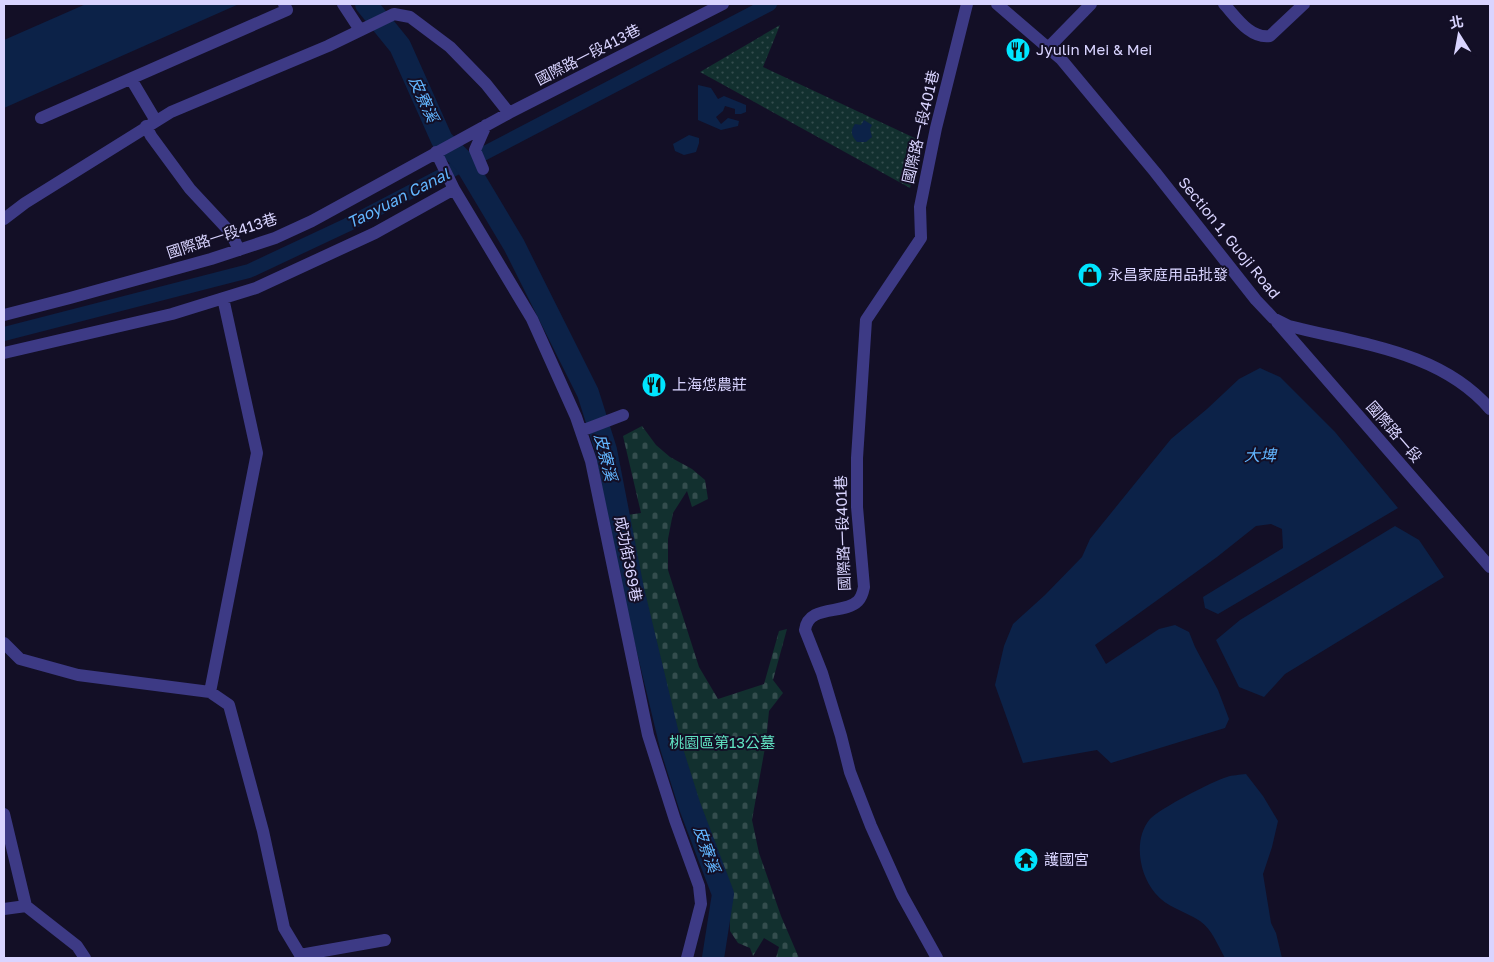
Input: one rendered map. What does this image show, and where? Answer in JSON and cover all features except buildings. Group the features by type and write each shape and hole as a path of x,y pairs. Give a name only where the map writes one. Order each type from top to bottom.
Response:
{"street":[{"path":"41,118 286,10 284,4"},
{"path":"343,4 363,29"},
{"name":"國際路一段413巷","path":"4,315 239,250 275,238 709,7 723,4"},
{"name":"國際路一段401巷","path":"937,958 902,895 871,826 850,772 822,673 805,630 810,618 854,604 862,596 864,586 857,507 857,458 866,320 921,238 920,207 936,128 967,4"},
{"name":"Section 1, Guoji Road","path":"997,4 1061,59 1155,172 1256,300 1273,318 1289,326 1414,358 1463,383 1474,391 1490,409"},
{"path":"1048,47 1091,4"},
{"path":"1224,4 1253,34 1262,37 1270,36 1304,4"},
{"path":"4,219 25,202 171,112 328,46 394,14 410,17 450,47 486,84 509,113"},
{"path":"131,79 151,124 151,136 190,189 231,233 239,250"},
{"path":"484,169 475,150 486,125"},
{"name":"成功街369巷","path":"436,152 454,189 532,319 582,431 591,460 648,735 675,820 699,886 701,904 687,958"},
{"path":"4,352 172,314 256,288 375,233 454,189"},
{"path":"210,692 257,453 223,298"},
{"name":"國際路一段","path":"1273,318 1490,567"},
{"path":"582,431 623,415"},
{"path":"4,643 20,659 78,675 210,692 229,705 263,831 284,928 301,956 385,940"},
{"path":"4,814 26,906 76,946 85,958"},
{"path":"4,909 26,906"}],"green space":[{"path":"780,25 763,67 921,141 910,188 700,72"},
{"name":"桃園區第13公墓","path":"642,426 656,445 670,457 692,469 705,480 708,499 692,507 687,491 673,513 668,539 668,570 699,667 718,699 764,684 779,631 787,629 773,680 783,693 769,711 766,742 752,820 759,853 781,916 799,958 776,958 779,947 764,938 753,956 750,948 738,943 730,931 729,890 676,743 630,541 627,515 641,513 623,436"}],"water":[{"path":"86,4 239,4 4,108 4,40"},
{"path":"698,85 711,88 718,99 724,96 746,105 746,112 741,114 735,114 735,109 725,106 723,111 716,117 721,124 728,118 739,121 738,126 721,130 698,120"},
{"path":"864,120 872,125 870,129 872,137 866,142 857,142 852,135 852,129 855,124 861,125"},
{"path":"689,135 699,138 696,152 684,155 675,151 673,144"},
{"name":"大埤","path":"1260,368 1280,377 1335,432 1398,508 1218,614 1205,608 1203,597 1283,548 1282,529 1271,524 1256,526 1217,557 1095,645 1106,664 1159,629 1175,625 1189,632 1218,690 1229,719 1225,728 1111,763 1097,750 1023,763 995,685 1004,646 1013,624 1082,557 1090,539 1171,439 1239,379"},
{"path":"1395,526 1419,540 1444,577 1285,674 1264,697 1239,687 1216,640 1240,620"},
{"path":"1246,774 1263,796 1278,821 1263,874 1271,923 1276,933 1282,958 1225,958 1204,924 1159,898 1149,885 1142,867 1140,856 1141,836 1150,819 1155,814 1210,784 1229,776"}],"waterway":[{"name":"皮寮溪","path":"366,4 400,46 442,140 465,163 514,245 588,393 606,450 633,589 671,747 690,807 723,894 713,958"},
{"name":"Taoyuan Canal","path":"4,334 249,271 347,225 770,4"}],"place":[{"name":"Jyulin Mei & Mei","path":"1018,50"},
{"name":"永昌家庭用品批發","path":"1090,275"},
{"name":"上海怹農莊","path":"654,385"},
{"name":"護國宮","path":"1026,860"}]}
